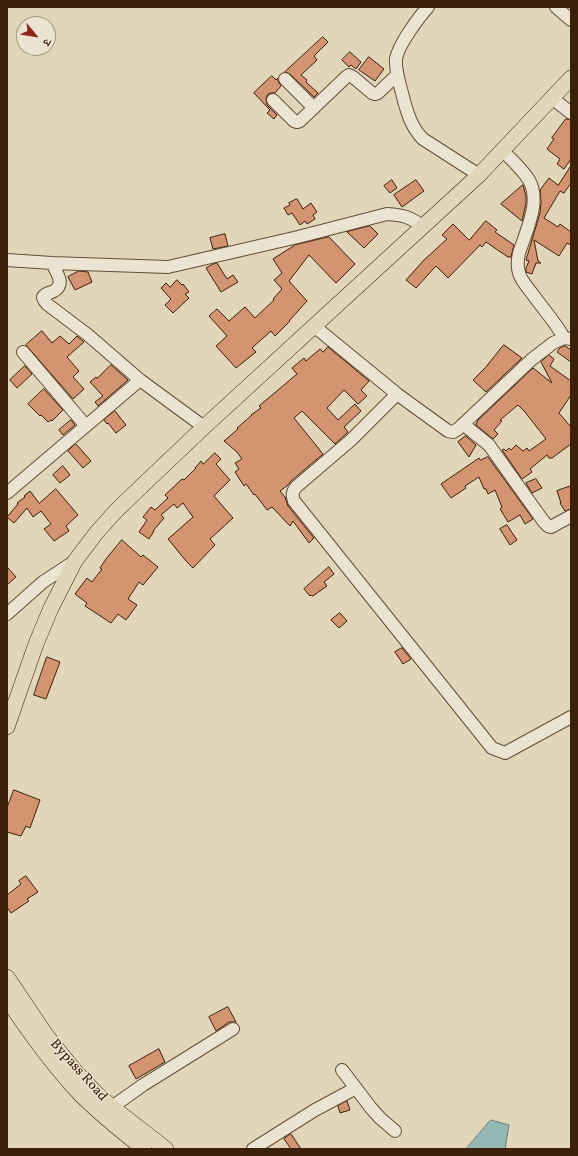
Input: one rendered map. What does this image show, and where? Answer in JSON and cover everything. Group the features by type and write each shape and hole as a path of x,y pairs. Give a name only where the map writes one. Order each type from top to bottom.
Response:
{"main road":[{"path":"7,727 50,608 75,561 93,537 116,511 204,427 479,175 571,78"},
{"name":"Bypass Road","path":"7,977 46,1035 75,1071 112,1107 166,1149"},
{"name":"Bypass Road","path":"7,999 25,1026 79,1093 144,1149"}],"street":[{"path":"428,7 400,46 396,59 397,75 412,125 423,139 479,175"},
{"path":"556,7 571,20"},
{"path":"273,100 294,121 297,122 300,121 349,75 372,93 378,94 397,75"},
{"path":"285,79 314,108"},
{"path":"552,98 571,113"},
{"path":"314,326 397,394 448,431 453,432 464,424 530,360 552,343 568,339 524,283 518,272 520,249 531,219 534,202 533,190 520,169 502,150"},
{"path":"7,260 168,267 298,237 387,214 408,217 423,226"},
{"path":"52,263 60,279 60,284 43,297 47,304 88,335 140,380 204,427"},
{"path":"22,352 86,426"},
{"path":"7,493 140,380"},
{"path":"397,394 351,440 296,487 292,496 294,501 492,748 505,753 571,717"},
{"path":"464,424 489,445 515,483 548,526 551,527 556,525 571,516"},
{"path":"7,614 43,582 75,561"},
{"path":"112,1107 143,1085 233,1029"},
{"path":"342,1070 371,1108 380,1118 395,1130"},
{"path":"253,1149 315,1110 356,1088"}],"water":[{"path":"491,1120 509,1125 505,1149 466,1149"}],"building":[{"path":"323,37 328,42 314,56 317,60 301,75 318,93 314,97 290,74 285,72"},
{"path":"350,52 361,62 356,69 351,65 349,67 342,60"},
{"path":"369,57 384,69 375,81 359,70"},
{"path":"272,76 276,80 278,78 281,86 275,93 268,94 266,98 267,105 277,115 274,119 267,113 270,110 254,93"},
{"path":"566,119 571,120 571,159 564,169 557,164 560,159 547,149 554,139 552,138"},
{"path":"571,166 571,183 564,193 560,191 544,218 558,227 560,224 571,232 571,245 567,243 559,256 534,240 538,261 541,263 536,263 532,274 526,272 529,261 526,260 540,213 540,190 549,178 558,185"},
{"path":"392,180 397,188 390,193 384,186"},
{"path":"416,180 424,191 402,207 394,195"},
{"path":"523,185 526,203 522,221 501,204"},
{"path":"297,199 303,209 311,203 317,212 313,215 315,219 307,224 305,221 300,225 292,213 288,215 284,208 290,205 289,203"},
{"path":"486,221 497,230 495,232 514,245 511,257 508,257 486,242 482,247 480,245 448,278 436,266 416,288 406,280 424,260 447,239 442,235 453,224 469,240"},
{"path":"370,226 378,234 364,248 347,232"},
{"path":"225,234 228,246 213,249 210,238"},
{"path":"329,237 355,264 336,283 309,255 289,281 307,301 275,336 271,331 253,347 252,348 256,352 236,368 216,346 227,336 209,316 217,309 229,321 245,307 255,318 274,300 273,299 282,289 274,280 282,273 273,259 295,245"},
{"path":"217,263 227,279 233,275 238,282 221,292 206,268"},
{"path":"79,271 88,272 92,282 75,290 68,277"},
{"path":"177,280 182,285 183,284 189,292 185,294 189,298 173,313 165,305 171,299 161,288 166,283 170,287"},
{"path":"42,331 52,343 60,336 69,344 77,336 84,342 67,357 79,371 73,377 84,389 73,399 26,345"},
{"path":"504,345 522,358 486,392 473,380"},
{"path":"565,346 571,350 571,362 557,352 560,348"},
{"path":"328,347 369,381 361,390 367,396 358,404 344,390 327,408 338,420 355,404 361,411 344,427 348,432 335,444 302,411 294,418 323,454 280,491 285,497 288,506 314,538 309,543 293,521 290,526 272,507 267,510 246,484 244,486 235,472 239,469 235,463 242,459 237,452 224,441 251,415 261,408 259,406 297,374 292,368 304,358 306,361 320,349 323,352"},
{"path":"549,355 554,359 550,366 571,381 571,395 559,413 571,427 571,444 552,458 549,458 547,455 530,469 532,472 522,479 502,450 504,449 506,451 509,448 511,450 516,445 523,451 527,448 529,451 546,439 525,412 518,405 500,420 502,421 494,430 498,434 493,439 476,425 478,420 533,368 552,383 541,362"},
{"path":"111,365 128,380 98,406 95,402 103,396 90,382 96,377 97,378"},
{"path":"25,366 32,374 17,388 10,380"},
{"path":"44,389 63,410 52,421 51,420 48,422 28,404"},
{"path":"115,411 126,425 116,433 104,420"},
{"path":"71,420 75,425 63,435 59,430"},
{"path":"466,436 476,445 469,457 458,442"},
{"path":"76,444 91,461 83,468 68,451"},
{"path":"215,453 221,459 216,464 230,480 214,496 233,518 210,539 215,545 193,568 168,539 193,517 183,503 177,508 174,504 161,515 164,518 153,531 149,539 139,532 147,520 143,517 151,507 155,510 168,498 165,495 182,479 184,480 201,461 203,464"},
{"path":"488,457 533,519 525,524 520,515 508,522 500,509 502,507 495,490 488,494 479,477 451,498 441,484 479,458 480,460"},
{"path":"63,466 70,475 60,483 53,475"},
{"path":"536,479 542,488 532,493 526,483"},
{"path":"571,486 571,509 565,511 560,503 557,491"},
{"path":"56,489 78,515 66,526 69,531 54,541 44,529 51,524 41,511 33,517 27,508 14,523 7,517 18,504 17,503 30,491 39,503"},
{"path":"507,525 517,540 510,545 500,529"},
{"path":"122,540 141,557 143,555 158,567 143,585 139,582 128,599 137,605 126,620 118,614 111,623 85,606 87,603 75,594 87,578 92,582 102,569 100,568 106,559"},
{"path":"7,567 16,577 7,585"},
{"path":"329,567 334,574 324,582 327,586 313,596 310,596 304,589"},
{"path":"340,613 347,621 339,628 331,620"},
{"path":"402,648 411,659 403,664 395,652"},
{"path":"47,657 60,662 46,699 34,695"},
{"path":"14,790 40,800 30,828 26,826 21,836 7,832 7,808"},
{"path":"26,876 38,892 27,899 29,901 11,913 7,907 7,895 21,884 19,881"},
{"path":"228,1007 236,1022 229,1022 216,1031 209,1017"},
{"path":"159,1049 165,1062 136,1079 129,1066"},
{"path":"347,1101 350,1110 340,1113 338,1106"},
{"path":"291,1134 301,1149 291,1149 284,1139"}]}
